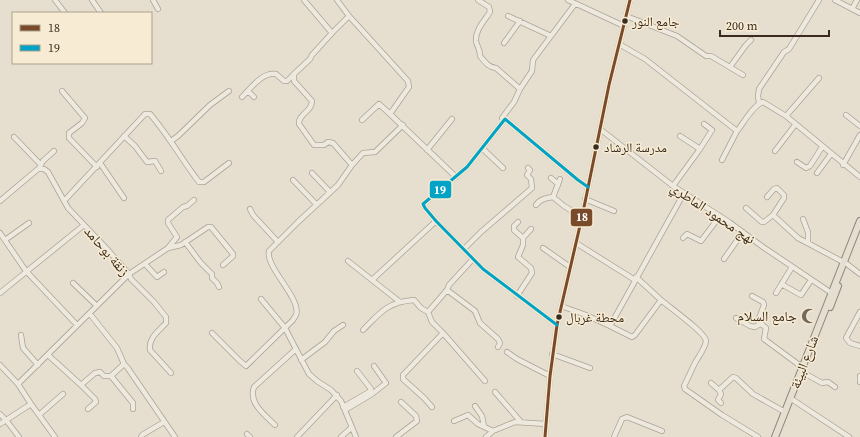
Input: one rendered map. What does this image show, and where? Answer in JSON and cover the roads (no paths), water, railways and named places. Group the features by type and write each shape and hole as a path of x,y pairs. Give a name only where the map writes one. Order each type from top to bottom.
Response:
{"main road":[{"name":"شارع البيئة","path":"775,437 780,428 845,264 860,221"},
{"name":"شارع البيئة","path":"845,264 860,231"},
{"name":"شارع البيئة","path":"778,437 785,412 791,399"}],"street":[{"path":"55,0 64,12"},
{"path":"92,0 100,12"},
{"path":"153,0 158,9"},
{"path":"304,0 332,33"},
{"path":"337,0 349,16 408,81 409,87 390,114"},
{"path":"478,0 489,7 490,12 477,32 476,42 480,48 480,56 487,65 496,68 520,89"},
{"path":"568,0 624,26"},
{"path":"545,437 552,354 557,325 630,0"},
{"path":"760,103 758,93 762,84 784,52 789,49 819,0"},
{"path":"835,0 860,13"},
{"path":"852,9 857,0"},
{"path":"575,4 533,60 532,71 520,89 514,102 502,118 588,187"},
{"path":"242,97 255,83 268,74 276,74 284,81 287,81 310,59 312,55 349,16"},
{"path":"508,16 551,36"},
{"path":"626,16 677,36 706,56 711,56 743,75"},
{"path":"504,43 520,21"},
{"path":"730,67 751,40"},
{"path":"619,44 645,59 737,131"},
{"path":"294,74 294,81 312,101 311,107 299,121 301,128 314,145 324,145 328,142 333,143 352,165"},
{"path":"786,116 819,78"},
{"path":"62,91 84,118 82,124 69,133 69,138 98,165 124,198"},
{"path":"171,141 210,105 229,91"},
{"path":"248,91 254,97"},
{"path":"760,103 763,102 786,116 843,165 860,177"},
{"path":"722,160 737,131 760,103"},
{"path":"362,120 379,104 403,125 456,177"},
{"path":"64,201 147,113 150,114 160,126 199,182 204,182 229,163"},
{"path":"846,115 860,126"},
{"path":"427,150 452,119"},
{"path":"505,119 467,167 423,204 436,221 483,269 557,325"},
{"path":"673,186 712,130 704,124"},
{"path":"212,333 246,366 285,328 296,314 297,306 269,256 269,251 316,204 338,185 352,165 363,153 375,152 403,125"},
{"path":"775,151 795,125"},
{"name":"نهج محمود الماطري","path":"600,129 673,186 720,216 833,294"},
{"path":"843,165 860,135"},
{"path":"124,136 135,146 147,162 155,161 160,171"},
{"path":"680,136 700,149"},
{"name":"زنقة بوحامد","path":"14,137 48,172 68,208 129,274 131,279 154,302 166,317 166,323 154,335 149,346 150,350 171,373"},
{"path":"797,162 806,168 810,166 822,147"},
{"path":"483,148 503,168"},
{"path":"0,201 42,166 54,152"},
{"path":"817,173 831,154"},
{"path":"464,249 481,232 532,188 531,179 527,175 530,170 528,168"},
{"path":"312,173 330,192"},
{"path":"551,178 558,185"},
{"path":"552,197 560,179"},
{"path":"293,180 316,204"},
{"path":"746,208 762,222 764,222 773,215 784,198 784,195 777,188 774,189 767,197"},
{"path":"610,326 635,278 684,193"},
{"path":"536,205 539,201 552,197 582,217"},
{"path":"585,199 614,211"},
{"path":"18,384 129,274 168,248 177,237 168,223 168,220 194,200"},
{"path":"250,209 253,215 278,242"},
{"path":"773,215 792,233 860,274"},
{"path":"683,238 687,234 701,241 720,216"},
{"path":"803,218 808,232 808,243"},
{"path":"372,280 436,221"},
{"path":"518,222 514,226 514,230 523,238"},
{"path":"5,240 29,223"},
{"path":"0,293 84,225"},
{"path":"168,248 181,245 208,227 211,227 233,254 233,256 223,265"},
{"path":"517,296 532,273 531,268 518,257 523,245 523,238 531,229"},
{"path":"724,259 743,232"},
{"path":"0,233 26,271 77,325"},
{"path":"185,242 201,263 212,274 212,278 219,287"},
{"path":"576,243 635,278 691,324 705,338 704,347 684,386 685,389 722,415 758,437"},
{"path":"543,248 570,267"},
{"path":"428,312 447,290 449,285 473,259"},
{"path":"348,261 400,302"},
{"path":"145,264 157,277 164,272"},
{"path":"776,293 792,267"},
{"path":"782,283 801,295 812,280"},
{"path":"73,283 97,306"},
{"path":"447,290 475,311 480,323 498,339 500,343 498,347"},
{"path":"752,296 763,302 764,305 758,321 766,328 764,339 822,383 828,382 835,387"},
{"path":"261,299 285,328 309,374 337,395 356,437"},
{"path":"363,330 384,309 393,304 414,300 421,308 428,312 432,322 485,381"},
{"path":"561,306 586,315 632,337 636,335 661,300"},
{"path":"860,312 846,338 850,343 860,346"},
{"path":"90,314 117,348 124,364 175,437"},
{"path":"736,318 750,326 755,327 760,324"},
{"path":"301,360 325,342 334,331 343,325"},
{"path":"432,407 403,379 403,375 443,333"},
{"path":"22,336 23,348 38,365"},
{"path":"275,426 254,402 252,391 254,387 296,349"},
{"path":"507,352 517,359 550,376"},
{"path":"552,354 590,368"},
{"path":"48,355 95,399 96,402 88,409"},
{"path":"81,385 95,373 100,372 104,376 111,376 124,364"},
{"path":"0,365 18,384 55,437"},
{"path":"344,408 372,394 386,383 374,366"},
{"path":"344,408 369,392 371,389 357,371"},
{"path":"111,376 133,403 133,409"},
{"path":"860,376 860,382"},
{"path":"719,390 733,377 753,394 785,412"},
{"path":"711,384 722,394 718,400 721,403"},
{"path":"495,392 520,422"},
{"path":"39,415 63,394"},
{"path":"297,437 337,395"},
{"path":"791,399 840,435 849,437"},
{"path":"396,437 417,422 416,416 401,402"},
{"path":"0,424 31,404"},
{"path":"475,406 482,416 484,426"},
{"path":"0,414 19,437"},
{"path":"454,421 468,415 478,424 493,431"},
{"path":"614,437 622,420 627,417 662,431"},
{"path":"141,437 164,422"},
{"path":"486,437 493,431 510,424 520,422 546,424"},
{"path":"341,437 352,428"}],"place":[{"name":"جامع النور","path":"625,21"},
{"name":"مدرسة الرشاد","path":"596,147"},
{"name":"جامع السلام","path":"809,316"},
{"name":"محطة غربال","path":"559,317"}]}
